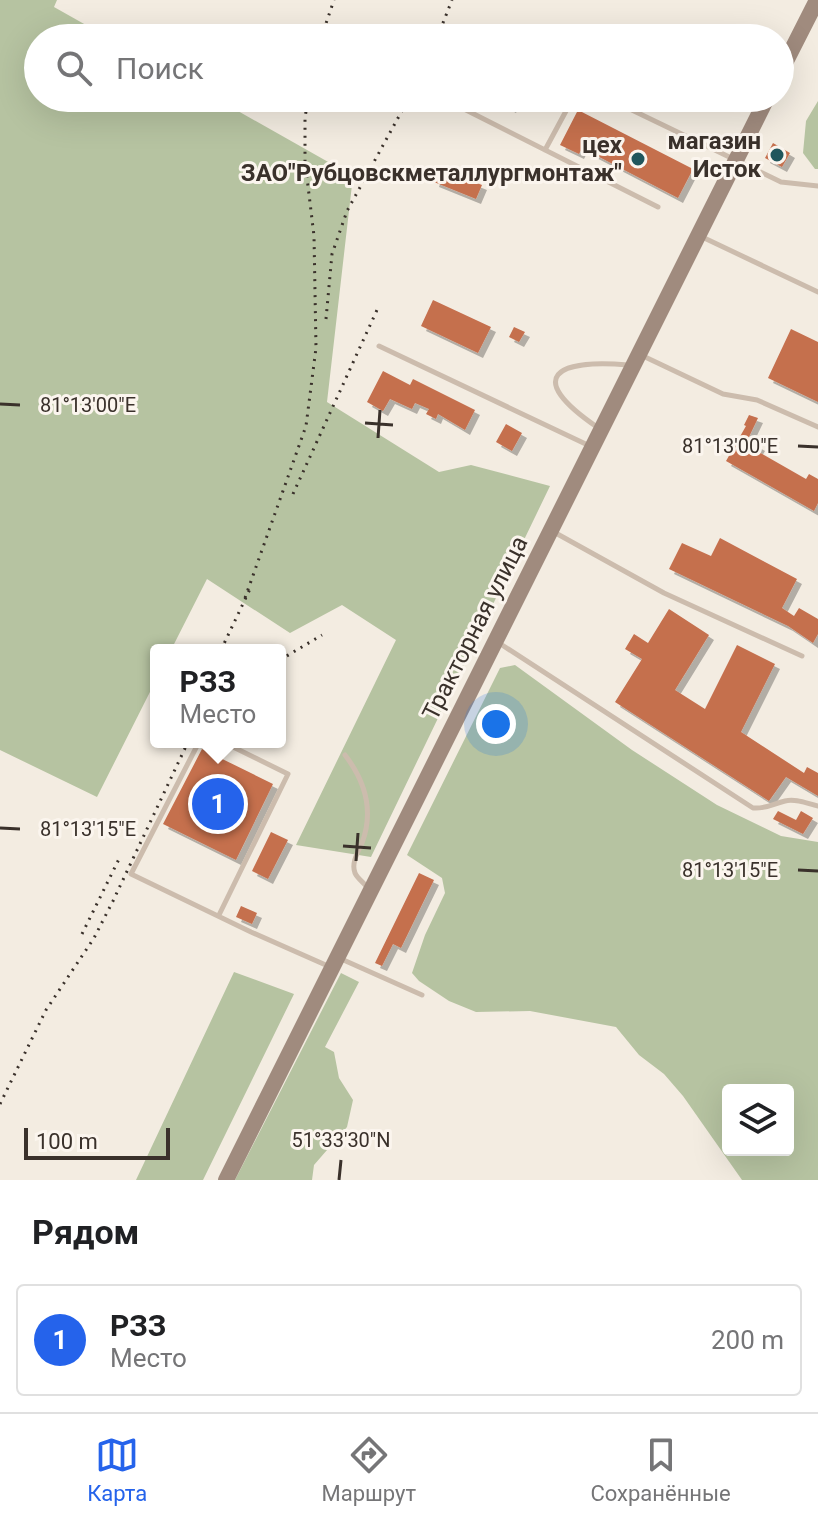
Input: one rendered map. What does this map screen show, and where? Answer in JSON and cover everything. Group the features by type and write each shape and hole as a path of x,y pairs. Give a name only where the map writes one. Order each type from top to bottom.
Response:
{"main road":[{"path":"794,45 817,0"},
{"name":"Тракторная улица","path":"226,1180 760,112"}],"lane":[{"path":"470,112 658,207"},
{"path":"545,150 565,112"},
{"path":"635,112 781,182 818,186"},
{"path":"699,236 818,292"},
{"path":"379,346 592,447"},
{"path":"601,430 559,394 555,380 563,368 636,360 723,394 757,400 818,427"},
{"path":"551,531 664,593 802,656"},
{"path":"495,640 753,808 766,809 794,800 818,806"},
{"path":"196,748 131,874 219,915 422,995"},
{"path":"219,915 288,774 235,748"},
{"path":"345,755 358,771 365,791 369,815 354,861 355,872 370,891"}],"green space":[{"path":"0,0 57,0 54,7 84,24 24,24 24,112 240,112 353,176 327,402 439,472 471,465 550,486 371,857 296,845 396,640 342,605 290,633 207,579 174,644 150,644 150,692 97,797 0,750"},
{"path":"818,101 818,169 815,169 803,153 806,121"},
{"path":"515,665 632,750 717,805 781,836 818,842 818,1180 742,1180 725,1156 794,1156 794,1084 722,1084 722,1152 683,1096 664,1074 639,1055 616,1027 530,1011 476,1012 449,1001 419,981 412,973 425,935 445,893 442,878 407,855 500,668"},
{"path":"234,972 294,994 203,1180 136,1180"},
{"path":"341,973 359,982 325,1047 334,1052 339,1078 353,1100 347,1127 314,1165 312,1180 235,1180"}],"building":[{"name":"цех ЗАО\"Рубцовскметаллургмонтаж\"","path":"577,112 582,112 693,169 678,198 582,148 579,154 560,145"},
{"name":"магазин Исток","path":"773,143 790,153 782,167 765,158"},
{"path":"439,168 482,185 476,199 434,182"},
{"path":"433,300 491,327 478,353 421,326"},
{"path":"514,327 525,332 519,342 509,337"},
{"path":"791,329 818,342 818,402 768,378"},
{"path":"383,371 410,385 413,379 475,410 465,430 438,414 436,419 426,414 429,409 415,403 412,409 390,399 383,411 367,402"},
{"path":"749,415 758,418 748,439 760,446 757,451 806,479 809,474 818,479 818,503 814,511 726,461"},
{"path":"506,424 522,433 512,451 496,442"},
{"path":"720,538 797,579 782,608 794,616 799,608 818,619 818,634 813,643 788,626 669,569 682,543 711,556"},
{"path":"669,609 709,635 675,690 705,709 737,645 775,664 741,732 804,773 807,767 818,773 818,796 786,777 769,801 615,702 642,659 625,649 634,634 648,643"},
{"path":"202,749 273,784 236,860 163,824"},
{"path":"778,811 796,820 801,811 813,818 803,834 773,819"},
{"path":"271,832 288,840 268,879 252,871"},
{"path":"419,873 434,880 401,948 393,944 382,966 375,963"},
{"path":"241,906 257,913 252,924 236,917"}],"railway":[{"path":"326,24 334,0"},
{"path":"443,24 452,0"},
{"path":"245,598 306,426 316,348 314,236 305,161 306,112"},
{"path":"326,319 332,254 347,211 401,112"},
{"path":"293,494 377,310"},
{"path":"224,644 250,589"},
{"path":"286,656 322,635"},
{"path":"0,1104 46,1010 94,938 185,748"},
{"path":"82,934 119,859"}],"place":[{"name":"магазин Исток","path":"777,155"},
{"name":"цех ЗАО\"Рубцовскметаллургмонтаж\"","path":"638,159"},
{"name":"РЗЗ","path":"218,804"}]}
